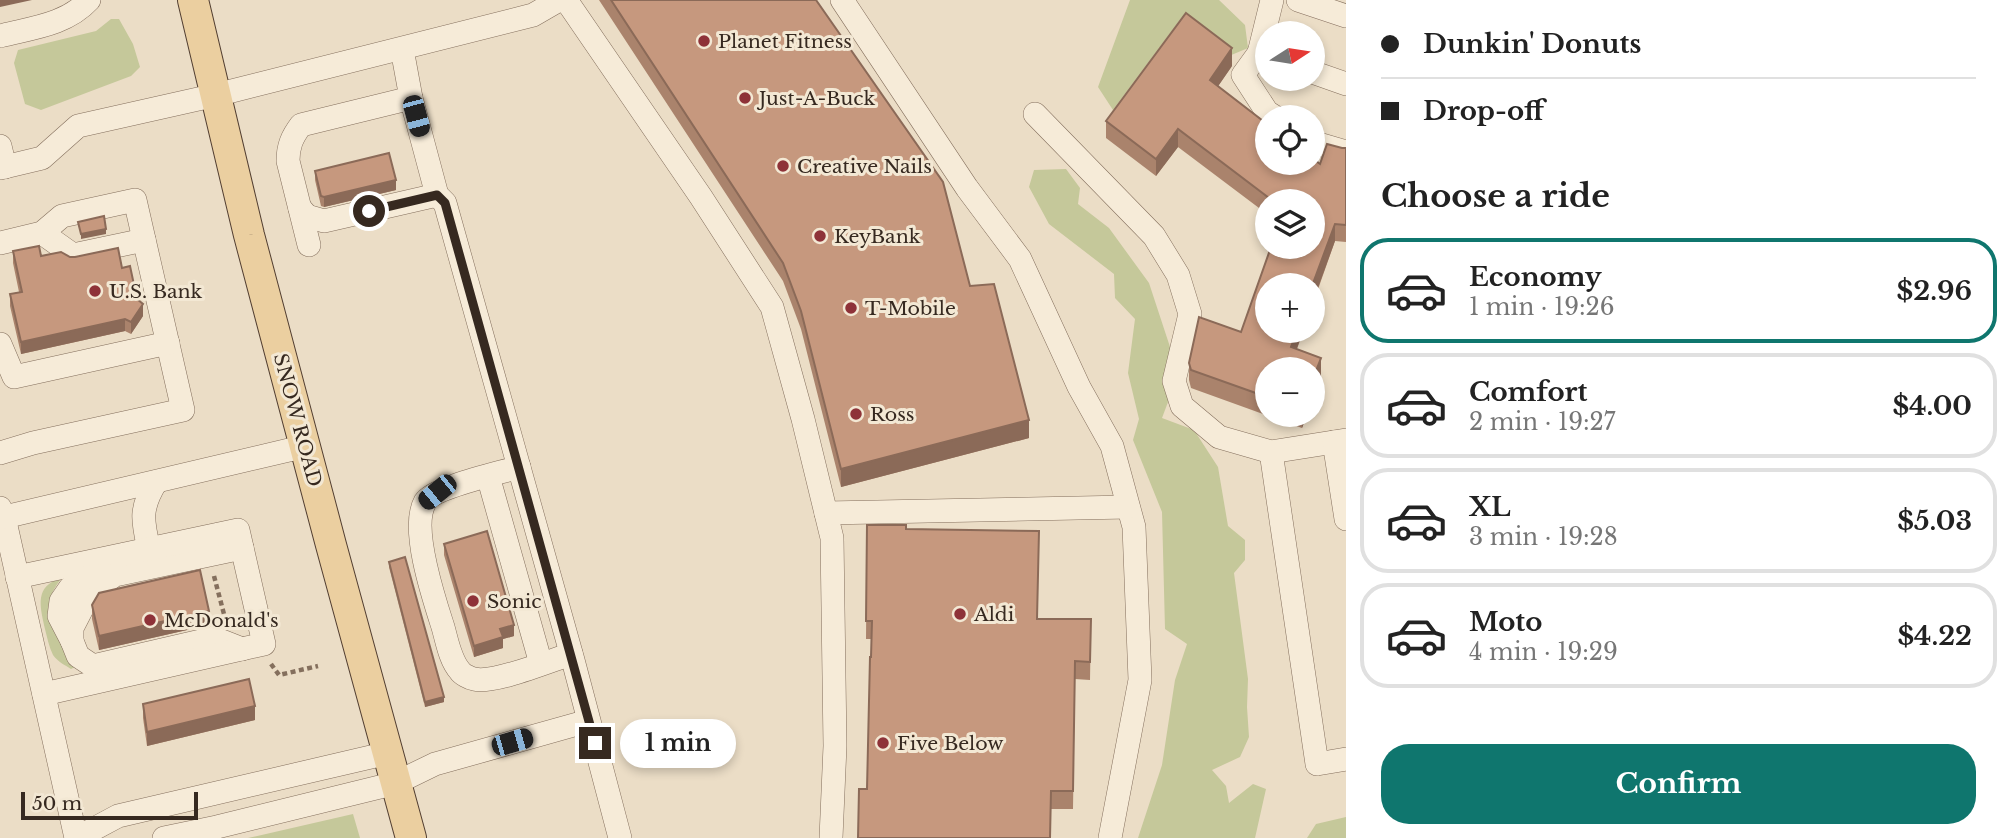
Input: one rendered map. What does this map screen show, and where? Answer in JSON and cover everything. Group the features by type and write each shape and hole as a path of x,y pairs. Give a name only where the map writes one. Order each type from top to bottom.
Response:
{"main road":[{"name":"SNOW ROAD","path":"193,0 249,235 411,838"}],"lane":[{"path":"0,36 62,20 80,10 89,0"},
{"path":"2,160 42,158 78,127 533,15 559,0"},
{"path":"566,0 701,197 772,307 832,538 835,746 831,838"},
{"path":"842,0 967,188 1020,259 1079,387 1111,446 1134,527 1140,680 1110,838"},
{"path":"1269,21 1272,0"},
{"path":"1298,0 1346,16"},
{"path":"402,49 411,98 437,195 445,203 620,838"},
{"path":"1255,63 1243,75 1262,105"},
{"path":"1325,77 1346,84"},
{"path":"309,244 288,162 291,139 301,125 411,98"},
{"path":"1035,114 1154,236 1178,275 1191,314 1174,381 1182,406 1219,437 1271,452 1340,441 1346,519"},
{"path":"1325,146 1346,152"},
{"path":"300,208 307,216 324,221 437,195"},
{"path":"0,453 33,443 183,410 135,200 62,216 49,239"},
{"path":"0,243 49,239 73,255 141,226"},
{"path":"0,344 14,377 168,343"},
{"path":"306,446 1,515 76,838 118,816 388,753"},
{"path":"1271,452 1317,764 1346,759"},
{"path":"519,467 437,492 425,502 421,518 427,575 452,657 461,673 474,679 490,679 571,654"},
{"path":"488,476 541,664"},
{"path":"149,549 143,525 145,499 156,482"},
{"path":"826,513 1128,507"},
{"path":"17,577 238,530 253,647"},
{"path":"242,548 115,575 90,593 72,628 72,641 78,656 93,666 214,638 253,647"},
{"path":"44,694 253,647"},
{"path":"164,838 396,783 435,764 588,720"}],"path":[{"path":"213,572 227,626"},
{"path":"276,671 279,675 318,666"}],"green space":[{"path":"1130,0 1219,0 1245,25 1248,48 1229,56 1182,17 1113,110 1098,87"},
{"path":"111,19 119,19 133,44 140,67 131,76 41,110 25,104 14,63 18,50 96,31"},
{"path":"1066,169 1080,188 1078,204 1109,228 1149,283 1172,353 1171,394 1162,418 1194,430 1218,467 1228,526 1245,540 1245,560 1234,573 1248,679 1249,737 1240,757 1212,770 1226,786 1229,803 1253,784 1266,789 1255,838 1138,838 1162,765 1175,680 1187,644 1165,629 1162,512 1133,440 1139,419 1128,373 1135,319 1115,298 1114,274 1049,224 1029,187 1034,170"},
{"path":"60,580 50,598 50,620 75,667 71,669 53,655 42,615 44,589"},
{"path":"353,814 360,838 248,838"},
{"path":"1346,817 1346,838 1307,838 1316,824"}],"building":[{"path":"611,0 816,0 943,182 970,286 994,284 1029,420 841,469 801,311 783,263"},
{"path":"1186,13 1232,48 1210,80 1255,115 1255,175 1325,175 1327,144 1346,148 1346,225 1335,224 1325,251 1325,189 1257,189 1178,129 1156,159 1106,121"},
{"path":"389,153 396,180 321,196 315,171"},
{"path":"104,216 106,229 81,234 78,222"},
{"path":"39,246 41,256 61,252 70,257 118,248 122,268 130,266 137,299 143,304 131,322 125,319 21,342 10,294 22,292 13,251"},
{"path":"1267,259 1322,259 1317,273 1262,273"},
{"path":"1255,292 1255,343 1292,343 1291,347 1318,357 1255,357 1255,393 1191,370 1189,363 1199,317 1241,332"},
{"path":"867,525 906,525 906,529 1039,531 1037,619 1091,619 1090,662 1075,661 1073,791 1051,791 1050,838 858,838 859,789 867,789 871,657 872,621 866,621"},
{"path":"487,531 514,625 500,629 503,637 474,646 444,544"},
{"path":"405,557 444,697 425,702 389,562"},
{"path":"200,570 209,611 99,636 92,605 99,593"},
{"path":"249,679 255,706 147,732 143,704"}],"place":[{"name":"Planet Fitness","path":"704,41"},
{"name":"Just-A-Buck","path":"745,98"},
{"name":"Creative Nails","path":"783,166"},
{"name":"KeyBank","path":"820,236"},
{"name":"U.S. Bank","path":"95,291"},
{"name":"T-Mobile","path":"851,308"},
{"name":"Ross","path":"856,414"},
{"name":"Sonic","path":"473,601"},
{"name":"Aldi","path":"960,614"},
{"name":"McDonald's","path":"150,620"},
{"name":"Five Below","path":"883,743"}],"route":[{"path":"369,211 437,195 445,203 595,743"}]}
